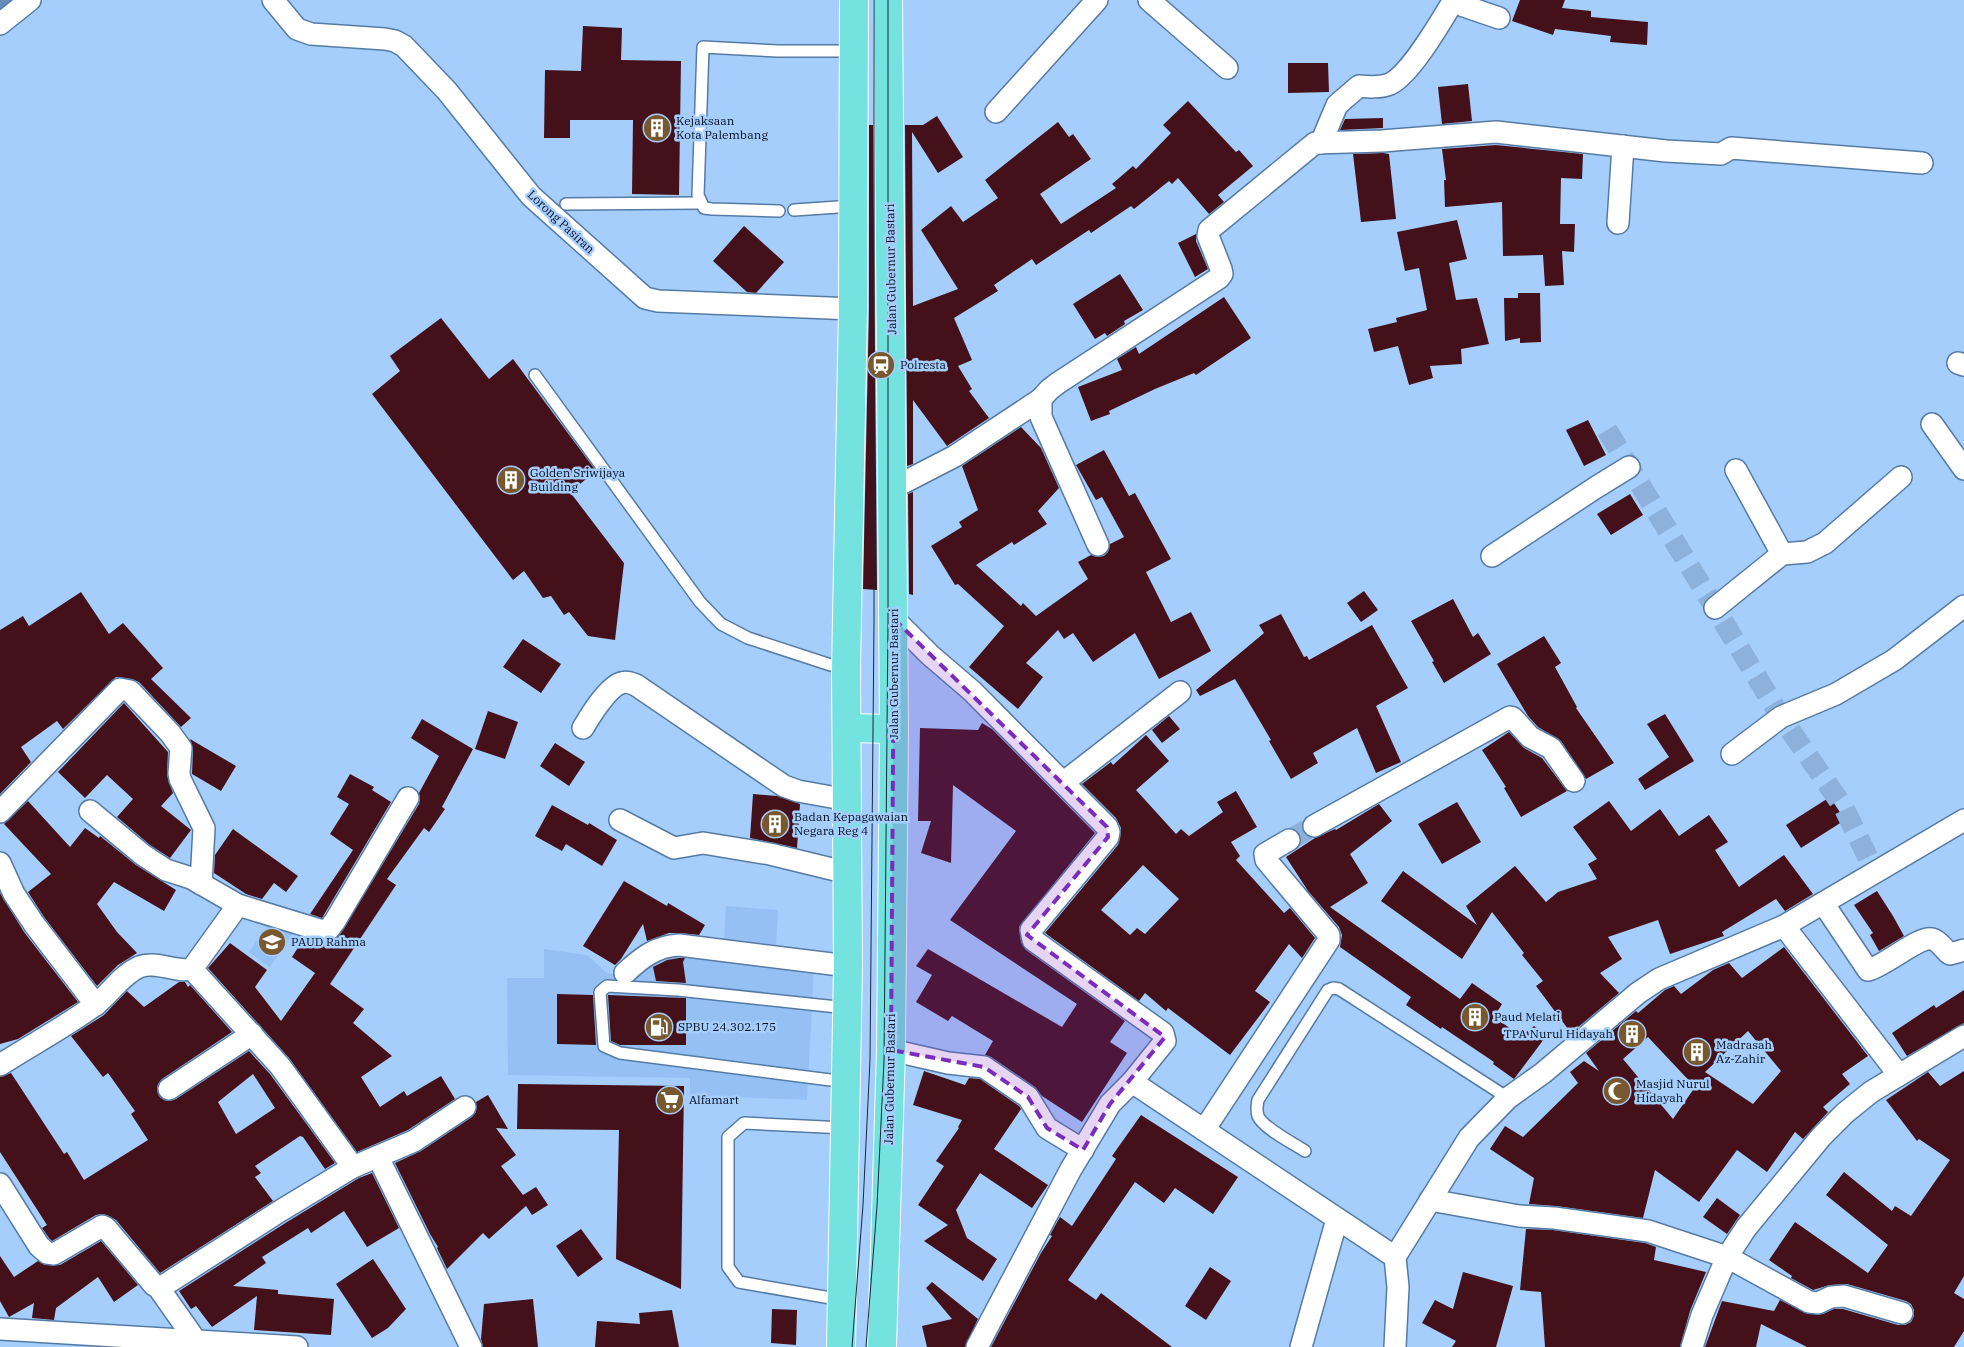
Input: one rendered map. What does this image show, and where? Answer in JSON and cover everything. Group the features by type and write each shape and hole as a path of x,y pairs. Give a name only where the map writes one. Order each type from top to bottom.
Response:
{"highway":[{"path":"842,1347 848,966 846,670 855,206 854,0"},
{"name":"Jalan Gubernur Bastari","path":"882,1347 891,1050 894,729 888,0"},
{"path":"847,728 894,729"}],"street":[{"path":"0,24 30,0"},
{"name":"Lorong Pasiran","path":"273,0 297,29 311,34 385,39 395,41 404,46 447,91 531,196 646,298 658,301 853,309"},
{"path":"996,112 1097,0"},
{"path":"1149,0 1227,68"},
{"path":"1321,143 1337,105 1359,86 1388,85 1396,79 1425,46 1453,0 1464,6 1499,18"},
{"path":"893,488 955,456 1041,399 1058,383 1219,278 1222,274 1221,269 1208,236 1209,230 1315,144 1496,132 1623,146 1721,154 1731,148 1922,163"},
{"path":"1618,223 1623,146"},
{"path":"1041,399 1041,417 1098,545"},
{"path":"1932,424 1964,470"},
{"path":"1492,556 1595,488 1630,468"},
{"path":"1736,470 1782,554"},
{"path":"1715,608 1782,554 1807,552 1826,543 1901,477"},
{"path":"1732,754 1781,717 1836,694 1894,660 1964,606"},
{"path":"894,618 930,654 972,691 1107,827 1108,837 1031,930 1031,935 1034,940 1163,1033 1164,1041 1132,1082 1110,1104 1030,1245 977,1347"},
{"path":"583,728 613,687 621,683 629,683 636,685 693,722 784,786 798,791 848,800"},
{"path":"0,812 120,689 124,688 130,691 170,733 181,748 180,779 204,828 201,884"},
{"path":"1064,782 1180,692"},
{"path":"1314,826 1510,717 1530,737 1552,748 1574,781"},
{"path":"90,811 143,855 166,870 191,878 238,905 324,931 329,929 408,798"},
{"path":"620,820 674,848 703,843 770,854 848,873"},
{"path":"1395,1347 1398,1287 1394,1257 1469,1138 1508,1098 1543,1073 1638,993 1658,979 1784,926 1964,820"},
{"path":"1204,1130 1329,940 1329,935 1266,860 1265,854 1268,851 1289,840"},
{"path":"0,863 14,894 24,909 96,1004"},
{"path":"1823,903 1868,970 1928,939 1936,940 1950,954 1964,950"},
{"path":"0,1065 96,1004 128,974 140,966 152,965 185,971 192,969 238,905"},
{"path":"1784,926 1899,1075"},
{"path":"625,973 644,956 667,945 848,966"},
{"path":"192,969 280,1066 353,1167"},
{"path":"169,1089 252,1034"},
{"path":"1692,1347 1702,1315 1727,1257 1746,1228 1821,1137 1871,1092 1964,1036"},
{"path":"891,1050 948,1063 984,1067 1028,1097 1047,1128 1083,1150"},
{"path":"1132,1082 1394,1257"},
{"path":"158,1287 163,1286 353,1167 414,1141 465,1107"},
{"path":"378,1157 472,1347"},
{"path":"0,1184 39,1246 47,1253 54,1254 102,1226 106,1228 154,1286 158,1287 196,1341"},
{"path":"1430,1200 1519,1216 1554,1218 1648,1231 1727,1257 1810,1302 1818,1302 1830,1296 1844,1296 1902,1313"},
{"path":"1301,1347 1337,1219"},
{"path":"0,1329 297,1347"}],"lane":[{"path":"779,211 712,209 704,208 701,203 698,195 703,47 778,51 854,51"},
{"path":"566,204 701,203"},
{"path":"794,210 855,206"},
{"path":"535,375 700,602 721,624 748,638 846,670"},
{"path":"846,1082 620,1053 604,1046 600,992 607,986 678,990 847,1008"},
{"path":"1305,1151 1263,1123 1258,1116 1256,1108 1258,1100 1328,990 1332,988 1339,989 1508,1098"},
{"path":"842,1300 739,1282 728,1267 728,1137 744,1123 845,1128"}],"highlighted area":[{"path":"894,619 1107,827 1108,837 1027,935 1165,1037 1110,1104 1083,1150 1047,1128 1028,1097 984,1067 891,1050"}],"shaded area":[{"path":"726,906 778,910 776,945 724,941"},
{"name":"PAUD Rahma","path":"274,916 295,931 270,967 249,952"},
{"name":"SPBU 24.302.175","path":"544,949 587,955 607,973 625,977 677,949 814,969 807,1100 690,1095 690,1078 508,1075 507,978 544,978"}],"building":[{"path":"1520,0 1565,0 1562,8 1591,11 1591,17 1648,22 1647,45 1610,42 1611,36 1555,29 1553,35 1512,21"},
{"path":"583,26 622,28 621,60 681,61 679,195 632,194 633,120 570,120 570,138 544,138 545,70 581,71"},
{"path":"1288,63 1328,63 1329,92 1288,93"},
{"path":"1468,84 1472,121 1442,124 1438,87"},
{"path":"1188,101 1236,152 1239,150 1253,166 1218,195 1224,202 1209,214 1178,178 1172,184 1169,181 1134,209 1131,206 1091,233 1089,230 1036,265 1032,259 994,285 998,291 954,318 972,360 958,366 972,389 969,391 989,418 947,446 913,400 913,464 907,466 905,125 923,125 937,116 963,157 938,173 912,132 913,306 958,289 921,230 951,206 963,222 998,198 985,180 1058,122 1069,137 1073,134 1091,159 1040,194 1061,224 1116,188 1112,184 1133,166 1136,169 1171,133 1163,125"},
{"path":"1383,118 1383,128 1340,130 1345,119"},
{"path":"869,125 873,125 877,590 863,589 869,309"},
{"path":"1496,145 1583,154 1582,179 1561,178 1560,224 1575,224 1574,252 1562,251 1564,285 1545,286 1543,255 1503,256 1502,202 1445,207 1444,180 1446,180 1442,149"},
{"path":"1353,154 1389,154 1396,219 1361,222"},
{"path":"1457,220 1467,259 1449,263 1456,300 1477,298 1489,344 1461,349 1462,364 1430,366 1433,378 1409,385 1398,346 1374,352 1368,329 1397,322 1396,318 1427,310 1419,268 1405,271 1397,232"},
{"path":"744,226 784,262 756,293 747,292 713,261"},
{"path":"1196,234 1196,241 1208,269 1195,277 1178,243"},
{"path":"1120,274 1143,310 1124,321 1125,324 1107,336 1105,333 1095,339 1073,304"},
{"path":"1518,293 1540,293 1541,342 1520,343 1520,338 1505,341 1504,298 1518,298"},
{"path":"1224,297 1251,338 1196,375 1194,373 1155,389 1109,411 1110,414 1091,421 1078,387 1122,370 1117,359 1136,347 1139,354"},
{"name":"Golden Sriwijaya Building","path":"441,318 489,379 513,359 596,471 570,492 624,563 615,640 588,636 569,612 564,615 551,596 543,598 524,571 513,580 372,394 400,371 390,356"},
{"path":"1588,420 1606,455 1584,466 1566,430"},
{"path":"1021,427 1041,448 1059,488 1038,511 1047,524 1014,545 1012,542 976,565 1021,606 1023,603 1036,616 1088,579 1078,562 1091,555 1097,557 1104,556 1108,552 1110,544 1124,537 1102,497 1096,500 1076,465 1104,450 1129,496 1135,493 1171,559 1146,572 1171,622 1191,612 1211,651 1159,679 1135,633 1093,662 1073,633 1064,639 1058,630 1026,663 1043,677 1018,709 969,667 1004,626 958,584 955,585 931,546 962,527 959,522 978,510 962,466"},
{"path":"913,492 913,595 909,594 908,494"},
{"path":"1630,494 1643,515 1611,535 1597,514"},
{"path":"1364,591 1378,610 1361,622 1347,603"},
{"path":"81,592 109,634 123,623 163,668 151,679 191,718 181,727 139,682 116,677 63,729 57,721 21,747 31,762 0,794 0,630 23,616 29,626"},
{"path":"1453,599 1473,637 1478,633 1491,654 1444,683 1432,662 1434,661 1411,621"},
{"path":"1281,614 1304,657 1307,656 1309,660 1372,625 1408,688 1376,706 1401,762 1376,773 1357,728 1313,753 1318,763 1291,779 1269,741 1271,740 1235,679 1200,696 1196,690 1264,633 1259,625"},
{"path":"1544,636 1561,663 1555,667 1576,708 1614,763 1586,779 1561,741 1538,727 1528,716 1497,664"},
{"path":"523,639 561,664 541,693 503,667"},
{"path":"124,703 168,752 167,775 173,793 161,806 191,830 170,858 150,845 117,817 133,799 107,775 85,798 58,772"},
{"path":"488,711 518,722 505,759 475,749"},
{"path":"1665,714 1694,761 1645,790 1638,779 1669,757 1647,724"},
{"path":"1169,716 1180,729 1162,743 1152,730"},
{"path":"422,719 473,749 442,807 445,809 429,832 424,828 387,879 396,885 330,984 364,1009 353,1023 392,1056 361,1077 380,1107 404,1091 407,1096 441,1076 455,1099 408,1130 357,1152 289,1058 208,968 230,943 267,970 255,987 281,1021 315,973 292,957 304,938 319,943 326,943 339,936 419,804 419,793 439,756 411,738"},
{"path":"982,723 992,729 1095,833 1019,927 1021,942 1026,950 1125,1021 1110,1042 1127,1053 1082,1122 1042,1096 1035,1087 991,1057 985,1055 993,1041 952,1016 948,1021 916,1002 932,975 916,966 928,949 1062,1027 1077,1004 950,920 1016,831 953,785 951,863 921,853 931,821 918,821 920,728 978,730"},
{"path":"1509,732 1524,748 1542,758 1567,791 1521,817 1504,788 1506,787 1482,750"},
{"path":"1146,735 1169,761 1136,790 1176,834 1181,829 1189,836 1223,812 1217,802 1236,791 1257,827 1231,842 1240,856 1236,860 1284,913 1290,908 1315,938 1302,958 1289,944 1255,991 1270,1002 1230,1055 1168,1008 1166,1011 1145,993 1139,1001 1045,933 1118,845 1121,828 1116,818 1082,784 1111,762 1113,765","holes":["1143,865 1179,899 1145,934 1137,928 1130,935 1101,910"]},
{"path":"190,739 236,766 221,791 192,774 193,749"},
{"path":"555,743 585,762 569,786 540,766"},
{"path":"350,774 374,787 372,790 391,802 322,918 310,914 353,850 330,834 349,804 337,797"},
{"name":"Badan Kepagawaian Negara Reg 4","path":"753,794 777,796 800,804 797,848 750,838"},
{"path":"1830,797 1845,820 1801,848 1786,825"},
{"path":"28,801 70,847 85,828 99,838 100,836 136,865 176,890 164,911 114,882 97,904 117,932 137,953 118,965 97,986 44,917 28,892 51,874 4,824"},
{"path":"1609,801 1631,831 1660,809 1679,836 1709,815 1728,842 1715,850 1739,887 1784,855 1813,894 1785,911 1776,899 1722,932 1724,936 1670,954 1658,920 1608,937 1622,959 1600,973 1619,993 1571,1033 1536,986 1543,981 1492,912 1462,959 1381,901 1403,871 1477,925 1466,906 1515,866 1546,902 1558,892 1597,879 1588,864 1597,859 1573,827"},
{"path":"1457,802 1481,842 1442,864 1418,824"},
{"path":"1379,804 1392,821 1350,854 1368,883 1330,907 1460,999 1472,983 1502,1004 1494,1017 1521,1036 1534,1026 1547,1035 1514,1079 1493,1064 1494,1062 1406,1005 1411,997 1340,947 1342,935 1339,927 1308,891 1286,857 1315,838 1336,830"},
{"path":"552,805 588,825 589,823 617,840 602,866 566,844 562,851 535,836"},
{"path":"233,829 298,876 286,892 274,883 262,899 246,894 214,873 215,855"},
{"path":"624,881 667,906 668,903 705,925 699,935 669,933 647,941 643,924 621,959 615,965 583,946"},
{"path":"1877,891 1904,936 1879,951 1870,935 1873,933 1854,905"},
{"path":"0,893 24,932 78,1002 18,1039 0,1044"},
{"path":"1784,947 1868,1056 1842,1074 1850,1084 1823,1107 1828,1112 1803,1139 1795,1132 1767,1172 1737,1150 1699,1202 1655,1170 1643,1218 1529,1204 1534,1178 1490,1149 1505,1126 1523,1137 1578,1083 1570,1072 1584,1061 1599,1071 1586,1053 1636,1011 1638,1013 1665,990 1674,986 1681,994 1713,970 1729,963 1742,978","holes":["1748,1031 1781,1071 1753,1104 1705,1072","1648,1037 1695,1087 1673,1119 1623,1059"]},
{"path":"685,958 683,962 686,983 656,981 653,967 667,960"},
{"path":"179,982 185,982 188,987 190,985 232,1032 162,1079 157,1089 159,1096 169,1101 176,1099 249,1051 270,1074 335,1163 325,1169 303,1137 300,1136 255,1166 261,1173 255,1177 273,1201 160,1273 116,1220 107,1215 96,1215 52,1241 42,1228 47,1225 0,1152 0,1077 11,1073 64,1154 67,1152 84,1180 148,1140 131,1114 135,1111 108,1073 103,1077 71,1036 104,1015 127,991 144,1007","holes":["253,1074 275,1108 236,1134 218,1102"]},
{"path":"1964,990 1964,1023 1907,1056 1892,1033 1934,1005 1936,1008"},
{"path":"557,994 593,995 596,1045 557,1044"},
{"path":"608,995 686,998 686,1045 620,1045 611,1041"},
{"path":"924,1071 965,1085 969,1078 980,1079 1019,1106 1021,1109 994,1149 1048,1185 1032,1208 980,1173 956,1210 967,1238 997,1259 983,1281 924,1241 948,1225 918,1205 944,1166 936,1161 959,1128 962,1120 913,1105"},
{"path":"1964,1071 1964,1276 1954,1293 1964,1299 1964,1331 1954,1347 1807,1347 1761,1324 1756,1347 1705,1347 1722,1301 1774,1311 1780,1300 1808,1314 1823,1314 1834,1309 1843,1309 1898,1325 1905,1325 1911,1322 1914,1310 1911,1304 1906,1301 1847,1284 1830,1285 1813,1290 1791,1278 1792,1276 1769,1260 1795,1222 1868,1273 1888,1245 1826,1195 1844,1172 1892,1211 1895,1206 1911,1216 1950,1160 1919,1139 1917,1141 1886,1100 1928,1072 1940,1086"},
{"path":"518,1084 684,1086 681,1289 616,1259 619,1130 517,1129"},
{"path":"488,1095 508,1129 496,1128 516,1155 501,1166 523,1195 536,1187 548,1205 532,1215 526,1206 489,1239 483,1233 447,1269 438,1247 395,1163 421,1151 472,1117 476,1112 476,1102"},
{"path":"1141,1115 1238,1177 1213,1214 1175,1188 1164,1203 1135,1182 1068,1280 1096,1300 1101,1293 1172,1347 991,1347 1052,1236 1050,1235 1060,1217 1072,1226 1116,1159 1112,1156"},
{"path":"372,1173 399,1228 367,1247 344,1211 311,1233 308,1228 262,1257 266,1263 233,1286 278,1290 278,1294 334,1299 331,1335 254,1330 257,1296 212,1327 196,1306 191,1309 179,1291 287,1222 359,1178"},
{"path":"1717,1198 1740,1215 1727,1234 1703,1217"},
{"path":"581,1229 603,1259 578,1277 556,1246"},
{"path":"1526,1229 1553,1230 1645,1243 1656,1247 1654,1260 1706,1272 1690,1311 1680,1347 1545,1347 1541,1292 1520,1290"},
{"path":"101,1241 138,1285 114,1302 98,1277 56,1308 54,1320 32,1318 34,1303 9,1317 0,1301 0,1256 14,1277 38,1261 45,1265 60,1265"},
{"path":"373,1259 406,1309 388,1328 372,1338 336,1284"},
{"path":"1210,1267 1231,1281 1206,1320 1185,1306"},
{"path":"1463,1272 1513,1286 1496,1347 1452,1347 1456,1341 1422,1323 1435,1300 1453,1309"},
{"path":"932,1282 978,1319 965,1347 927,1347 922,1326 952,1319 926,1288"},
{"path":"533,1299 538,1347 483,1347 481,1339 484,1304"},
{"path":"772,1309 797,1310 796,1345 771,1343"},
{"path":"672,1310 679,1347 595,1347 597,1321 640,1324 639,1313"}],"waterway":[{"path":"0,7 8,0"}],"tunnel":[{"path":"1607,430 1781,717 1844,808 1875,872"},
{"path":"1289,840 1314,826"}],"tram line":[{"path":"852,1347 863,1205 870,1060 874,621 874,0"},
{"path":"866,1347 877,1206 884,1061 888,621 888,0"}],"place":[{"name":"Kejaksaan Kota Palembang","path":"657,128"},
{"name":"Polresta","path":"881,365"},
{"name":"Golden Sriwijaya Building","path":"511,480"},
{"name":"Badan Kepagawaian Negara Reg 4","path":"775,824"},
{"name":"PAUD Rahma","path":"272,942"},
{"name":"Paud Melati","path":"1475,1017"},
{"name":"SPBU 24.302.175","path":"659,1027"},
{"name":"TPA Nurul Hidayah","path":"1632,1034"},
{"name":"Madrasah Az-Zahir","path":"1697,1052"},
{"name":"Masjid Nurul Hidayah","path":"1617,1091"},
{"name":"Alfamart","path":"670,1100"}]}
